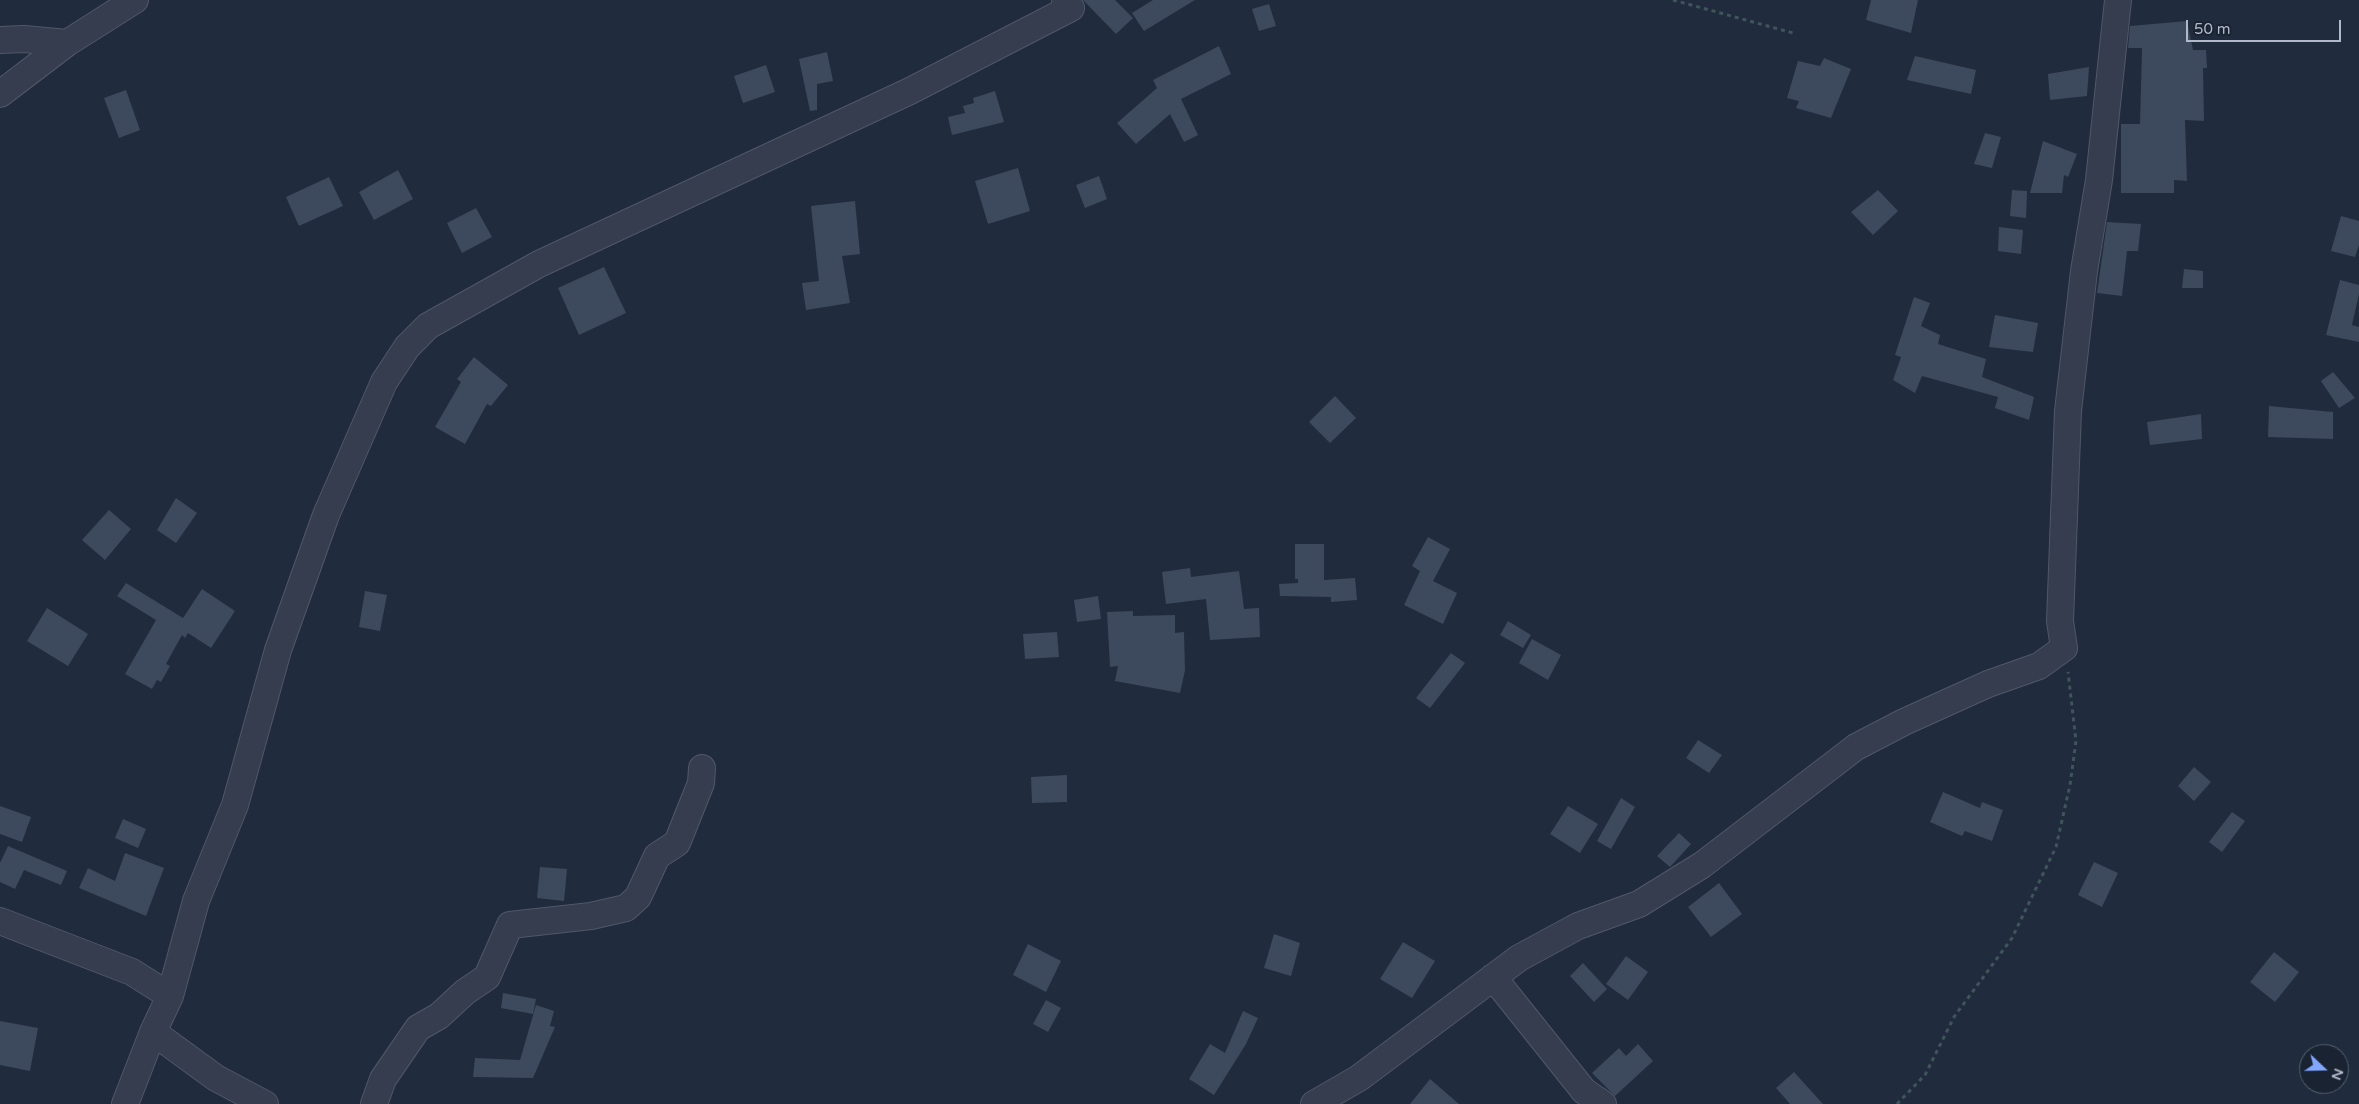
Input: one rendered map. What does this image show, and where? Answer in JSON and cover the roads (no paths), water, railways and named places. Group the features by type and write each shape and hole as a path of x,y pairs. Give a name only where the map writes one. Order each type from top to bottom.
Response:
{"street":[{"path":"0,94 68,43 135,0"},
{"path":"125,1104 152,1032 170,996 196,901 235,804 278,650 326,515 384,382 407,347 428,326 539,264 910,91 1071,8 1065,0"},
{"path":"1314,1104 1359,1078 1519,958 1578,926 1639,904 1702,865 1856,747 1904,722 1988,684 2039,666 2064,648 2060,621 2068,411 2084,271 2099,180 2118,0"},
{"path":"0,40 24,39 68,43"},
{"path":"374,1104 383,1079 418,1028 439,1016 465,992 486,977 510,925 591,916 626,908 638,897 657,856 677,843 701,783 702,768"},
{"path":"0,921 132,972 170,996"},
{"path":"1493,977 1584,1091 1603,1104"},
{"path":"152,1032 216,1078 265,1104"}]}
